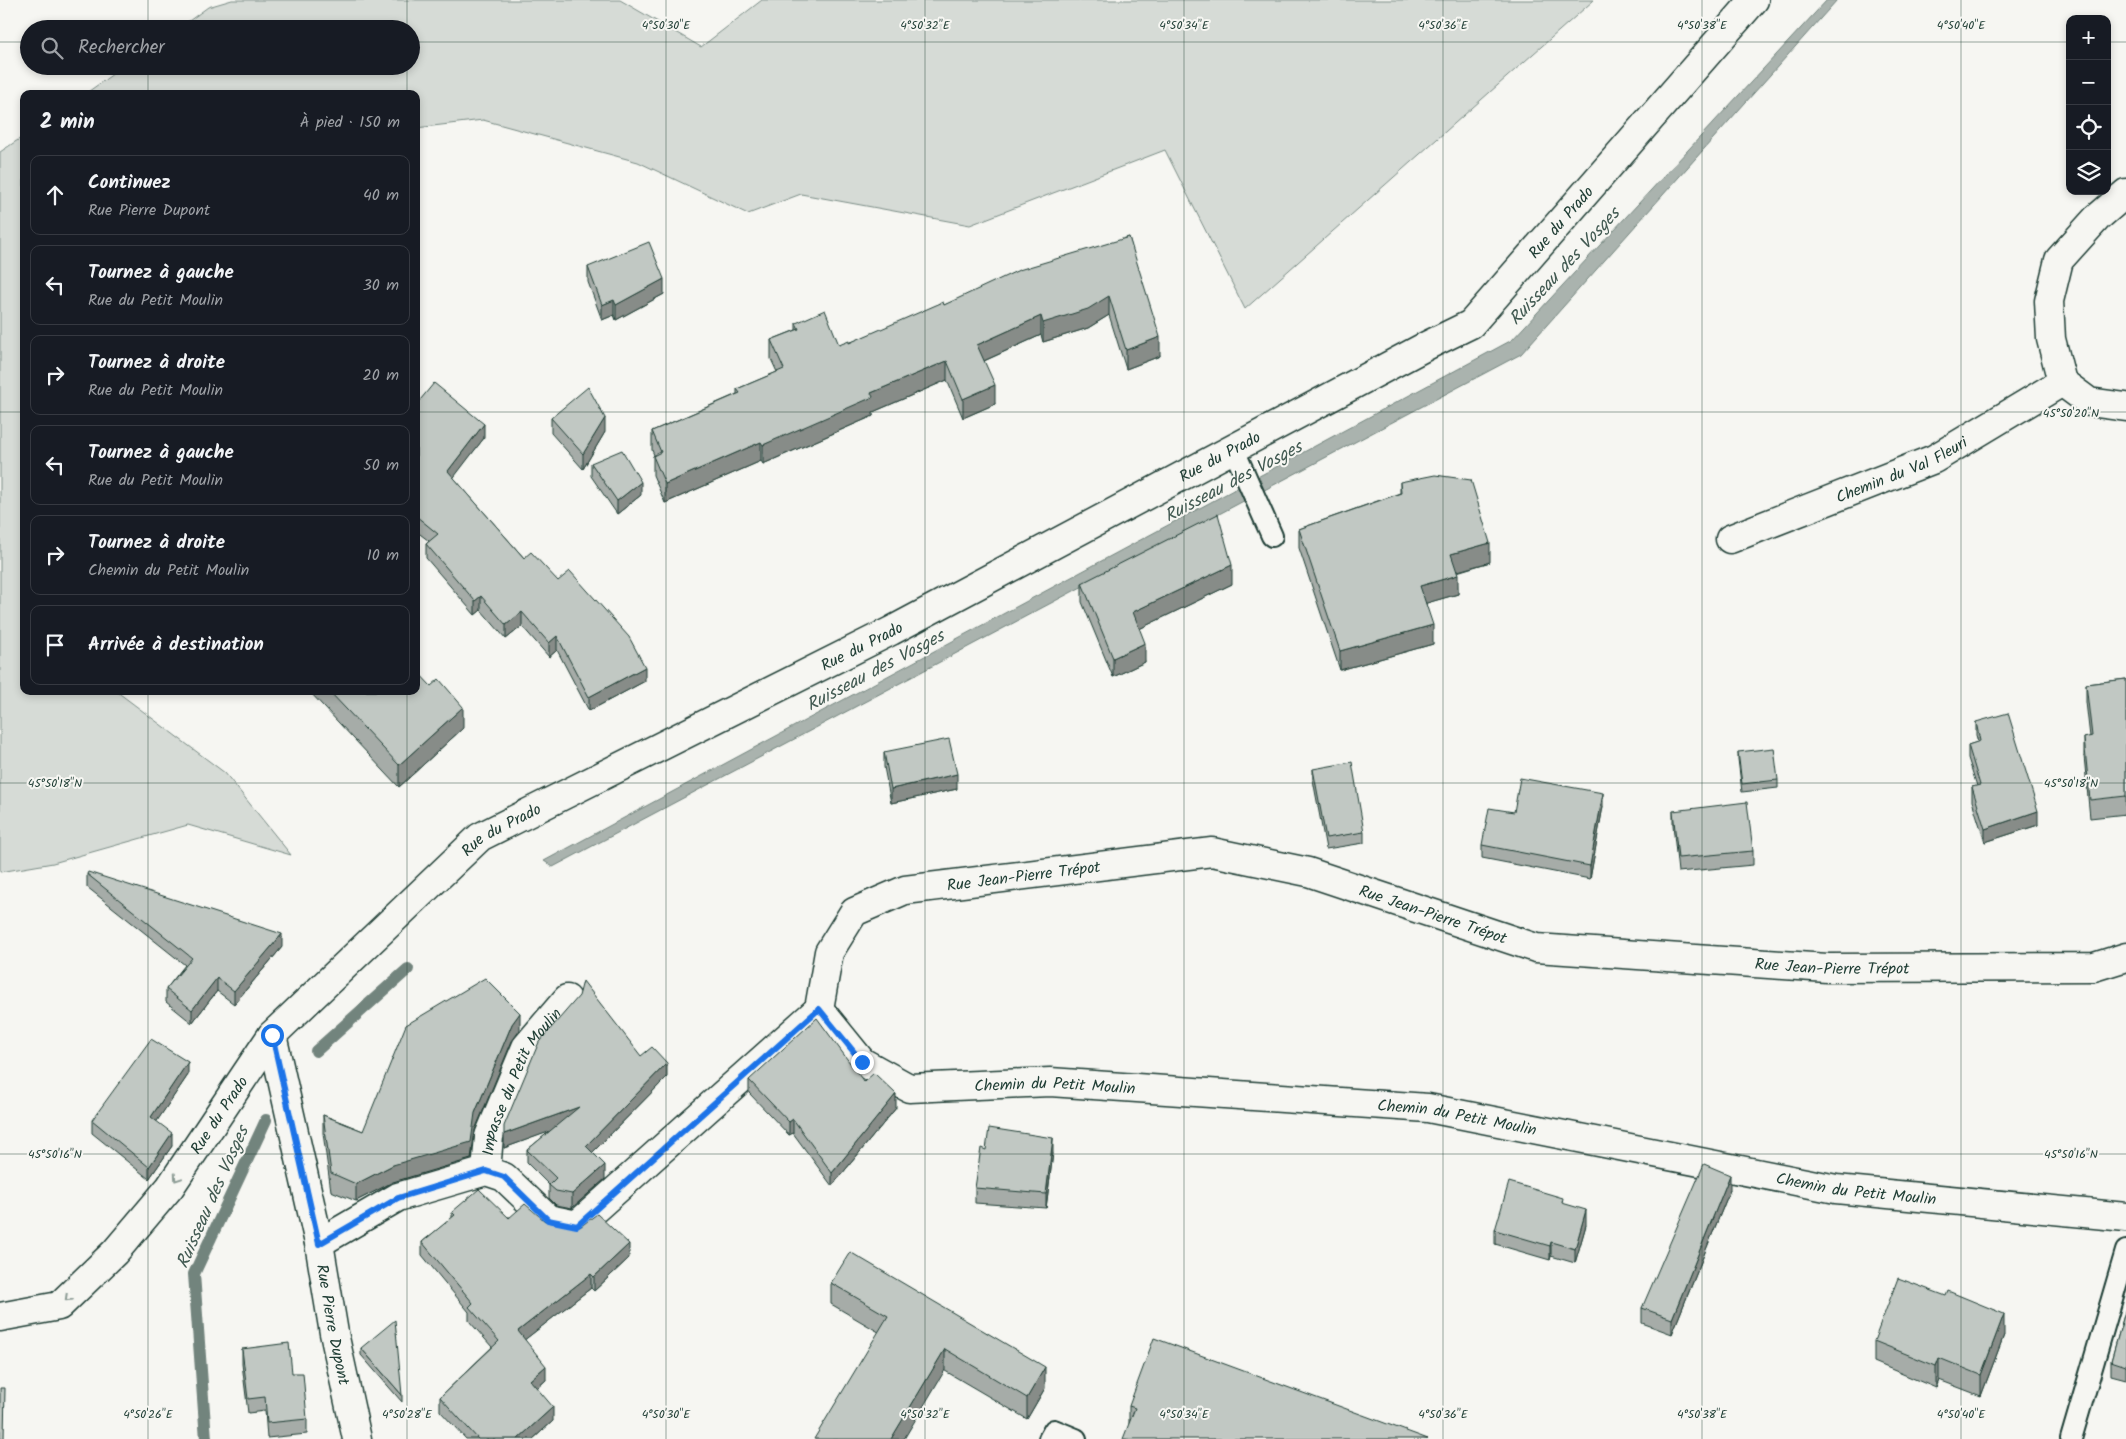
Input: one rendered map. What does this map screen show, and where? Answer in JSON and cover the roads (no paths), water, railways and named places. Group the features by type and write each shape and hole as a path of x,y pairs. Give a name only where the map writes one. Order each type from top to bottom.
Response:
{"street":[{"name":"Rue du Prado","path":"0,1317 59,1306 115,1252 170,1187 272,1035 480,837 891,631 1471,324 1754,0"},
{"path":"2126,193 2097,218 2060,260 2049,301 2051,339 2062,382 2089,402 2126,407"},
{"name":"Chemin du Val Fleuri","path":"1730,539 1934,459 2062,382"},
{"name":"Rue Jean-Pierre Trépot","path":"819,1009 829,952 854,912 905,890 1212,852 1308,872 1536,948 1827,968 2094,967 2126,957"},
{"name":"Impasse du Petit Moulin","path":"486,1171 489,1136 526,1047 566,999"},
{"path":"319,1244 398,1198 486,1171 504,1177 548,1220 577,1226 819,1009"},
{"name":"Chemin du Petit Moulin","path":"819,1009 862,1062 909,1088 1050,1082 1428,1108 1836,1190 2124,1218"},
{"name":"Rue Pierre Dupont","path":"272,1035 319,1244 334,1333 357,1439"}],"lane":[{"path":"1234,450 1272,536"},
{"path":"2071,1439 2126,1252"},
{"path":"1049,1439 1054,1430 1076,1439"}],"waterway":[{"name":"Ruisseau des Vosges","path":"316,1051 408,969"},
{"name":"Ruisseau des Vosges","path":"206,1439 194,1274 266,1120"}]}
